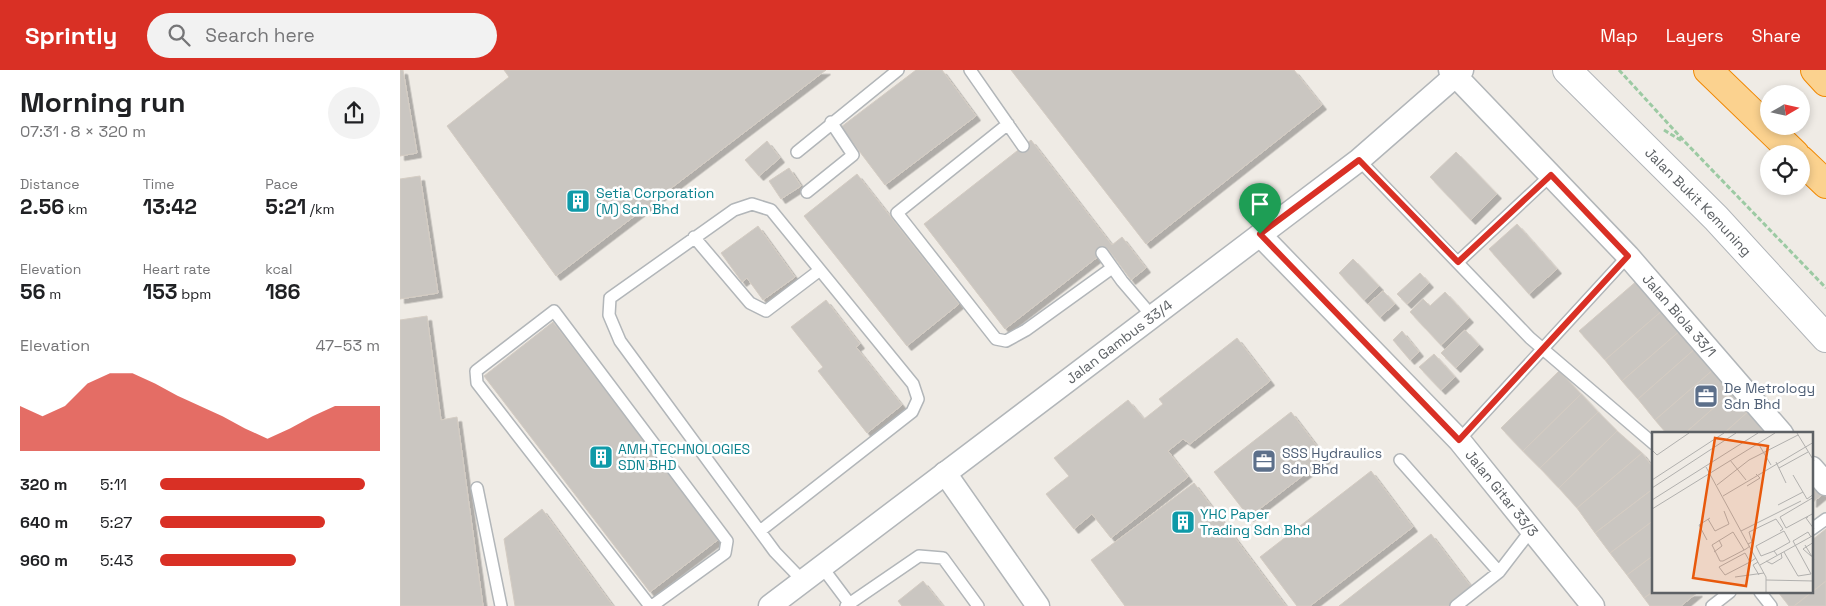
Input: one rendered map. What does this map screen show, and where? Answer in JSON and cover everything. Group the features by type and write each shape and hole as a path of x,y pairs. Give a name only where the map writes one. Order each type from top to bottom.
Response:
{"highway":[{"path":"1708,70 1786,145"},
{"path":"1815,70 1826,82"},
{"path":"1810,169 1826,184"}],"main road":[{"name":"Jalan Bukit Kemuning","path":"1567,70 1716,218 1826,338"}],"street":[{"name":"Jalan Gambus 33/4","path":"770,606 1359,160 1456,72"},
{"name":"Jalan Biola 33/1","path":"1456,72 1628,256 1780,432"},
{"name":"Jalan Gitar 33/3","path":"1260,234 1459,440 1593,606"},
{"path":"1814,470 1826,484"},
{"path":"945,474 1038,606"}],"lane":[{"path":"797,152 898,70"},
{"path":"970,70 1023,146"},
{"path":"807,192 853,155 832,122"},
{"path":"1008,124 897,213 996,339 1006,341 1026,330 1112,268"},
{"path":"1359,160 1530,338 1652,442"},
{"path":"1458,262 1551,175"},
{"path":"760,531 912,412 918,399 913,384 771,210 752,204 734,210 610,298 609,315 620,341 775,552 803,581"},
{"path":"694,237 750,303 766,311 820,270"},
{"path":"1102,253 1152,316"},
{"path":"1459,440 1628,256"},
{"path":"554,311 727,541 725,553 651,606 477,382 476,371 554,311"},
{"path":"1400,460 1499,572"},
{"path":"477,488 501,606"},
{"path":"1814,528 1826,519"},
{"path":"1456,606 1499,572 1532,529"},
{"path":"822,567 847,604 919,556 943,558 978,606"},
{"path":"1712,606 1727,594"},
{"path":"1761,594 1770,606"}],"path":[{"path":"1620,70 1685,142 1826,288"}],"building":[{"path":"400,70 403,70 417,153 400,156"},
{"name":"Setia Corporation (M) Sdn Bhd","path":"504,70 826,70 556,276 447,126 509,77"},
{"path":"916,70 942,70 976,116 885,185 841,127"},
{"path":"1011,70 1294,70 1322,105 1146,244"},
{"path":"1031,140 1112,245 1122,237 1146,268 1131,280 1108,249 1005,329 924,224"},
{"path":"767,141 780,158 759,176 745,160"},
{"path":"1456,152 1497,194 1471,220 1430,177"},
{"path":"789,168 801,186 781,199 769,181"},
{"path":"857,174 959,304 907,346 804,216"},
{"path":"420,176 438,293 400,299 400,179"},
{"path":"1517,224 1557,269 1529,294 1489,249"},
{"path":"758,226 795,277 763,300 747,278 742,282 721,253"},
{"path":"1353,259 1379,286 1364,300 1339,273"},
{"path":"1420,273 1429,283 1407,304 1397,294"},
{"path":"1639,279 1664,309 1605,360 1579,331"},
{"path":"1383,291 1395,304 1380,317 1368,304"},
{"path":"1445,292 1469,318 1441,345 1410,312 1423,299 1430,306"},
{"path":"826,300 860,344 856,347 902,405 867,433 818,371 823,367 791,327"},
{"path":"1664,309 1682,329 1622,381 1605,360"},
{"path":"427,316 441,420 457,417 483,606 400,606 400,320"},
{"name":"AMH TECHNOLOGIES SDN BHD","path":"553,322 719,539 650,592 484,376"},
{"path":"1682,329 1697,347 1638,399 1622,381"},
{"path":"1465,330 1479,345 1456,368 1441,353"},
{"path":"1402,331 1419,352 1410,360 1393,340"},
{"path":"1237,338 1270,381 1190,444 1183,439 1168,451 1188,477 1111,538 1092,514 1074,529 1046,494 1069,476 1054,458 1128,400 1144,419 1163,404 1159,399"},
{"path":"1697,347 1715,368 1655,420 1638,399"},
{"path":"1434,354 1455,377 1441,390 1419,367"},
{"path":"1715,368 1734,390 1686,432 1665,432 1655,420"},
{"path":"1559,371 1581,394 1523,451 1501,428"},
{"path":"1734,390 1751,409 1725,432 1686,432"},
{"path":"1581,394 1598,412 1540,468 1523,451"},
{"path":"1751,409 1767,428 1763,432 1725,432"},
{"path":"1291,412 1326,458 1249,517 1214,472"},
{"path":"1598,412 1617,431 1559,488 1540,468"},
{"path":"1617,431 1642,453 1577,508 1559,488"},
{"path":"1642,453 1652,466 1652,490 1595,533 1577,508"},
{"path":"1371,471 1413,527 1310,606 1297,606 1260,557"},
{"name":"YHC Paper Trading Sdn Bhd","path":"1194,483 1286,606 1125,606 1091,560"},
{"path":"1814,483 1823,494 1814,501"},
{"path":"1652,490 1652,522 1610,553 1595,533"},
{"path":"542,509 613,606 515,606 504,539"},
{"path":"1652,522 1652,556 1627,575 1610,553"},
{"path":"1826,529 1826,581 1814,590 1814,538"},
{"path":"1431,534 1473,589 1451,606 1339,606"},
{"path":"1652,556 1652,592 1644,598 1627,575"},
{"path":"923,581 943,606 902,606 898,601"},
{"path":"1826,581 1826,606 1794,606 1809,594 1814,594 1814,590"},
{"path":"1652,592 1652,594 1696,594 1681,606 1650,606 1644,598"},
{"path":"1780,594 1809,594 1794,606 1789,606"}],"place":[{"name":"Setia Corporation (M) Sdn Bhd","path":"578,201"},
{"name":"De Metrology Sdn Bhd","path":"1706,396"},
{"name":"AMH TECHNOLOGIES SDN BHD","path":"601,457"},
{"name":"SSS Hydraulics Sdn Bhd","path":"1264,461"},
{"name":"YHC Paper Trading Sdn Bhd","path":"1183,522"}],"route":[{"path":"1359,160 1458,262 1551,175 1628,256 1459,440 1260,234 1359,160"}]}
